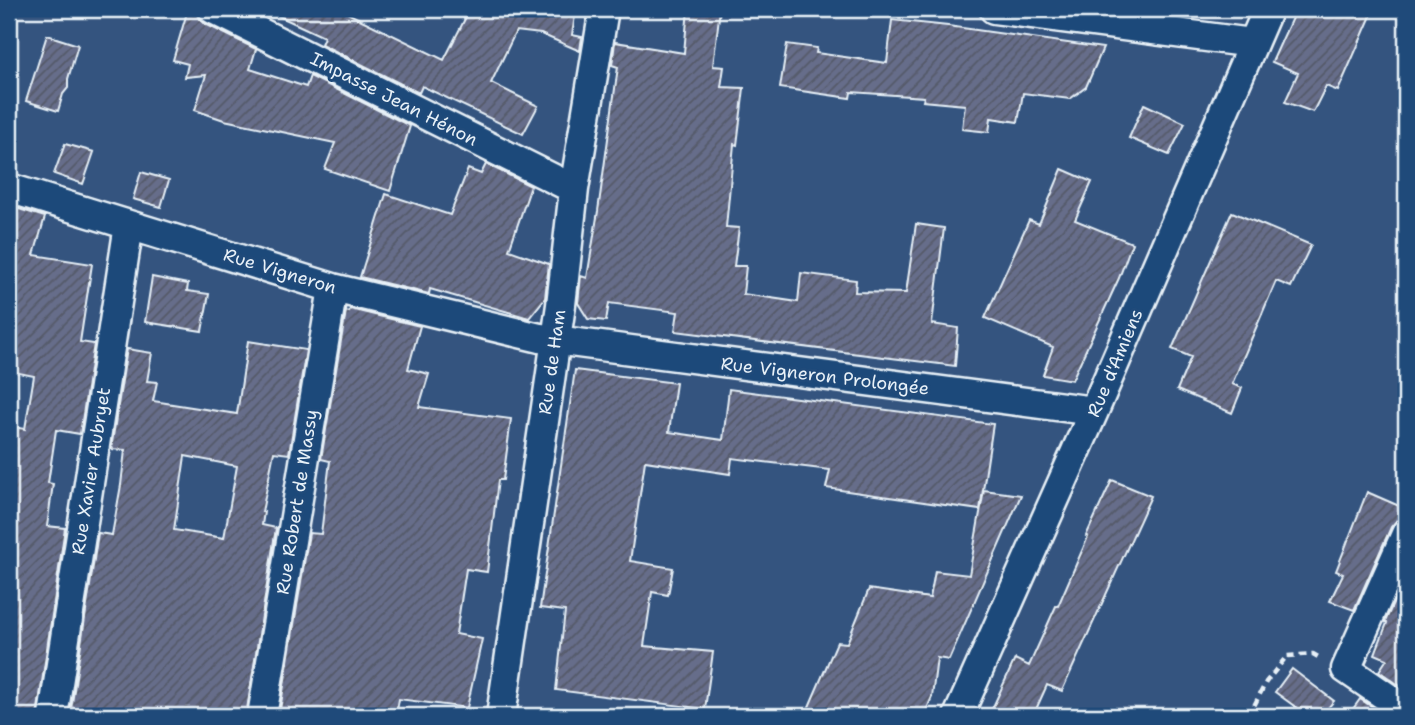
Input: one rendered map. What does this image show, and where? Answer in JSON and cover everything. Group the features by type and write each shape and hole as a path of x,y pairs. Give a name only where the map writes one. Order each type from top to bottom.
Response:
{"street":[{"name":"Impasse Jean Hénon","path":"213,9 575,189"},
{"name":"Rue de Ham","path":"501,716 556,340 575,189 604,9"},
{"path":"994,9 1252,43"},
{"name":"Rue d'Amiens","path":"958,716 1268,9"},
{"name":"Rue Vigneron","path":"9,188 332,288 556,340"},
{"name":"Rue Xavier Aubryet","path":"53,716 129,226"},
{"name":"Rue Robert de Massy","path":"262,716 332,288"},
{"name":"Rue Vigneron Prolongée","path":"556,340 1094,411"},
{"path":"1406,534 1346,669 1406,710"}],"path":[{"path":"1249,716 1266,682 1287,656 1312,654 1346,669"}],"building":[{"path":"188,9 197,9 199,18 205,24 256,49 250,69 306,87 310,76 410,126 390,191 325,169 335,143 224,120 195,110 206,75 185,77 188,64 173,60"},
{"path":"250,9 339,9 444,60 470,9 576,9 572,35 582,37 580,51 541,34 516,31 491,83 538,106 523,134 422,86 419,93 321,44 324,37 268,11 266,17"},
{"path":"688,9 720,9 713,66 724,67 721,87 744,88 737,145 734,144 726,227 739,228 734,266 746,266 743,294 798,302 801,273 856,280 855,292 906,293 916,224 944,228 932,324 958,328 955,366 675,331 678,312 609,303 606,321 588,319 578,303 581,276 587,278 598,211 618,67 612,65 615,42 684,53"},
{"path":"1296,9 1374,9 1338,91 1326,86 1313,112 1285,102 1298,73 1272,62"},
{"path":"892,20 1103,48 1086,87 1070,99 1023,93 1018,122 991,118 989,132 962,129 965,105 923,101 924,97 851,92 850,98 780,88 787,44 817,48 816,53 887,63"},
{"path":"47,35 78,45 68,88 63,94 58,111 26,101"},
{"path":"1144,104 1185,123 1169,155 1129,138"},
{"path":"65,144 94,152 83,184 54,174"},
{"path":"486,164 531,186 509,250 549,264 545,298 529,318 430,289 429,294 360,277 386,194 450,215 468,169 481,174"},
{"path":"1062,169 1092,182 1075,220 1132,243 1119,278 1072,380 1043,375 1053,347 985,318 1029,220 1039,224"},
{"path":"141,172 169,180 161,207 133,199"},
{"path":"9,206 45,217 34,255 92,264 80,342 94,344 80,434 56,430 48,483 53,484 47,526 65,528 37,716 9,716 9,426 25,429 34,376 9,371"},
{"path":"1232,212 1311,245 1291,287 1276,281 1232,384 1242,388 1232,413 1177,390 1191,357 1172,349"},
{"path":"152,277 188,284 187,291 209,294 202,331 145,322"},
{"path":"350,309 420,326 408,369 429,374 419,407 511,419 503,480 498,480 487,572 466,569 456,634 482,639 467,708 399,699 396,716 279,716 309,533 321,534 330,461 321,459 346,311 349,312"},
{"path":"248,341 306,350 289,454 274,452 262,512 262,525 276,528 246,716 70,716 98,533 112,535 121,485 125,450 111,449 127,349 152,353 147,381 157,382 153,401 237,414","holes":["185,456 237,466 224,538 174,530"]},
{"path":"575,370 676,383 669,432 723,440 729,389 993,424 980,510 826,488 830,470 732,458 730,474 645,461 630,561 673,568 668,595 652,592 644,646 713,652 705,709 556,690 565,611 540,608"},
{"path":"1112,480 1151,496 1062,691 1047,685 1033,716 1007,716 992,709 1015,659 1029,666"},
{"path":"984,490 1021,495 949,660 937,658 932,697 924,716 805,716 837,642 847,643 869,589 930,598 935,571 969,575"},
{"path":"1367,492 1406,509 1406,518 1397,520 1391,527 1354,610 1330,601 1343,574 1336,571"},
{"path":"1406,574 1406,690 1379,671 1387,659 1375,654 1387,623 1385,622"},
{"path":"1292,669 1334,701 1321,716 1308,716 1275,692"},
{"path":"1360,699 1386,716 1348,716"}]}
